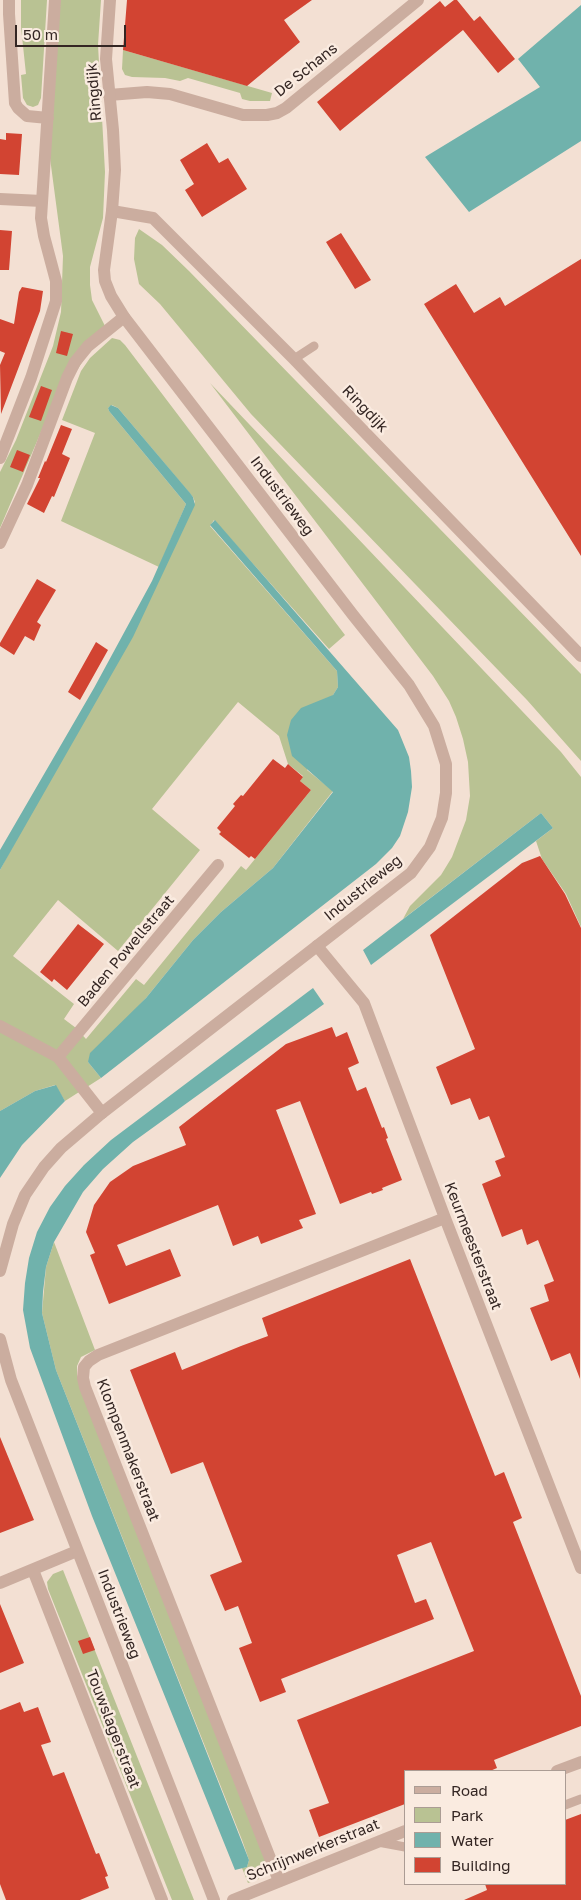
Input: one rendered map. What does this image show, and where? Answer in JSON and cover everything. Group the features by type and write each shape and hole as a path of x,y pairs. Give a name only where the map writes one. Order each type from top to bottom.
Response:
{"street":[{"path":"10,0 9,23 15,103 27,116 48,118"},
{"path":"0,458 31,378 56,301 56,281 41,218 55,0"},
{"name":"Ringdijk","path":"110,0 106,59 113,130 114,170 105,281 111,296 124,317"},
{"name":"De Schans","path":"109,94 147,92 170,94 243,115 277,113 286,108 418,0"},
{"path":"0,199 42,202"},
{"name":"Ringdijk","path":"112,211 153,218 294,359 581,656"},
{"path":"0,543 27,485 67,378 75,362 88,346 124,317"},
{"name":"Industrieweg","path":"0,1271 13,1224 25,1195 44,1167 61,1148 102,1113 411,874 430,847 442,818 446,793 446,764 434,726 409,685 124,317"},
{"name":"Baden Powellstraat","path":"58,1057 218,865"},
{"name":"Keurmeesterstraat","path":"318,946 364,1003 581,1568"},
{"path":"0,1026 58,1057 102,1113"},
{"name":"Klompenmakerstraat","path":"279,1881 85,1387 83,1378 84,1367 98,1355 445,1218"},
{"name":"Industrieweg","path":"0,1338 11,1380 214,1900"},
{"path":"0,1583 77,1551"},
{"name":"Touwslagerstraat","path":"33,1570 162,1900"},
{"path":"560,1770 581,1762"},
{"name":"Schrijnwerkerstraat","path":"233,1900 404,1831"}],"lane":[{"path":"294,359 314,346"},
{"path":"566,1805 581,1799"},
{"path":"378,1842 404,1847"}],"green space":[{"path":"21,0 47,0 41,98 38,105 33,107 27,105 23,98 21,75 26,74 21,27"},
{"path":"60,0 101,0 98,45 105,172 103,218 90,267 90,285 92,300 105,326 47,418 0,528 0,472 16,440 53,346 61,312 63,256 48,143"},
{"path":"123,50 272,93 270,101 242,99 240,93 188,78 180,81 125,75 122,69"},
{"path":"139,229 162,245 189,271 581,674 581,761 527,700 251,414 160,304 139,284 134,259 135,238"},
{"path":"112,338 120,340 125,345 345,635 329,649 214,520 210,526 337,671 338,687 333,695 307,770 333,791 273,868 221,912 193,940 146,998 88,1062 101,1078 65,1101 55,1085 35,1091 0,1111 0,870 195,502 193,497 118,408 112,405 108,408 109,411 186,504 159,567 61,521 95,433 62,420 81,371 90,358","holes":["238,702 279,736 288,764 303,776 300,781 311,790 246,870 241,866 144,985 136,979 86,1039 64,1019 74,1004 13,956 58,900 118,951 200,850 152,809"]},
{"path":"210,383 561,752 581,777 581,927 566,894 542,859 536,841 553,828 541,813 403,919 410,906 441,875 452,857 466,820 470,796 468,762 456,717 449,701 433,676"},
{"path":"54,1242 95,1350 81,1357 77,1366 77,1375 266,1859 259,1879 248,1883 242,1868 247,1867 249,1860 242,1840 56,1370 42,1313 46,1267"},
{"path":"63,1570 194,1900 172,1900 48,1589 47,1582 53,1574"}],"water":[{"path":"581,5 581,141 469,212 425,157 540,87 518,59"},
{"path":"111,405 118,408 190,493 195,505 133,637 0,870 0,850 94,688 152,581 186,504 109,411 108,408"},
{"path":"215,520 398,730 409,757 411,771 412,787 408,812 400,836 392,848 376,864 101,1078 88,1062 90,1053 146,998 193,940 221,912 273,868 333,792 292,756 287,735 291,720 301,708 333,695 338,687 337,671 210,525"},
{"path":"541,813 553,828 371,965 363,950"},
{"path":"313,988 324,1004 133,1142 103,1169 83,1192 54,1242 46,1267 43,1292 42,1313 56,1370 249,1860 247,1867 235,1870 92,1516 30,1348 23,1310 25,1283 29,1258 37,1232 50,1207 65,1186 84,1165 111,1140"},
{"path":"56,1085 65,1101 22,1145 0,1178 0,1111 35,1091"}],"building":[{"path":"127,0 312,0 284,20 300,42 247,86 123,50"},
{"path":"454,0 457,0 474,21 480,16 515,59 498,73 463,30 340,131 317,102 440,1 445,7"},
{"path":"6,133 22,134 19,175 0,174 0,139 6,140"},
{"path":"207,143 219,163 228,158 247,189 202,217 185,190 194,184 180,160"},
{"path":"0,230 12,231 9,270 0,270"},
{"path":"341,233 371,280 355,289 326,242"},
{"path":"581,259 581,556 424,304 456,284 474,313 500,297 505,306"},
{"path":"22,287 43,291 40,311 1,414 0,365 5,353 0,351 0,319 14,324 19,292"},
{"path":"61,331 73,334 67,356 56,353"},
{"path":"41,386 52,390 41,421 29,417"},
{"path":"61,425 72,429 62,454 70,458 54,497 52,496 44,513 27,504 40,478 38,478"},
{"path":"17,450 30,455 23,472 10,467"},
{"path":"37,579 56,590 37,622 41,625 34,641 25,636 14,655 0,646 0,643"},
{"path":"96,642 108,650 80,700 68,692"},
{"path":"273,759 285,768 288,764 303,777 300,781 311,790 255,859 251,856 249,858 219,834 221,832 217,828 235,806 233,804 241,795 243,796"},
{"path":"540,856 565,894 581,928 580,1379 570,1353 551,1361 530,1308 549,1301 544,1285 554,1281 538,1240 527,1245 522,1229 502,1237 482,1184 501,1176 495,1161 505,1157 489,1116 479,1120 470,1098 451,1105 436,1067 475,1049 430,935 522,863"},
{"path":"78,924 104,944 67,990 54,979 52,982 40,972"},
{"path":"332,1027 336,1037 347,1032 359,1063 348,1068 357,1091 366,1087 382,1128 384,1127 388,1138 386,1139 402,1180 382,1188 383,1190 372,1194 371,1192 340,1204 300,1101 276,1110 316,1214 299,1220 303,1228 261,1244 258,1236 233,1246 218,1205 117,1245 126,1266 170,1249 181,1276 109,1304 90,1255 95,1253 86,1232 94,1205 110,1182 133,1166 186,1145 179,1127 286,1044"},
{"path":"410,1259 495,1476 504,1472 522,1518 513,1522 581,1696 581,1726 494,1760 497,1768 492,1770 404,1770 404,1804 319,1837 309,1810 329,1803 297,1720 474,1651 431,1542 397,1555 415,1603 426,1599 434,1619 281,1679 286,1692 260,1702 239,1648 252,1643 238,1606 225,1611 210,1575 242,1562 203,1462 171,1474 130,1370 175,1352 182,1370 268,1336 262,1318"},
{"path":"0,1437 34,1520 0,1533"},
{"path":"0,1604 24,1663 0,1673"},
{"path":"90,1637 95,1650 83,1654 78,1641"},
{"path":"20,1702 24,1712 38,1707 51,1742 41,1745 53,1776 64,1772 96,1854 99,1853 108,1876 105,1877 109,1888 80,1900 6,1900 0,1884 0,1710"},
{"path":"581,1814 581,1900 464,1900 487,1890 485,1885 566,1885 566,1820"}]}
